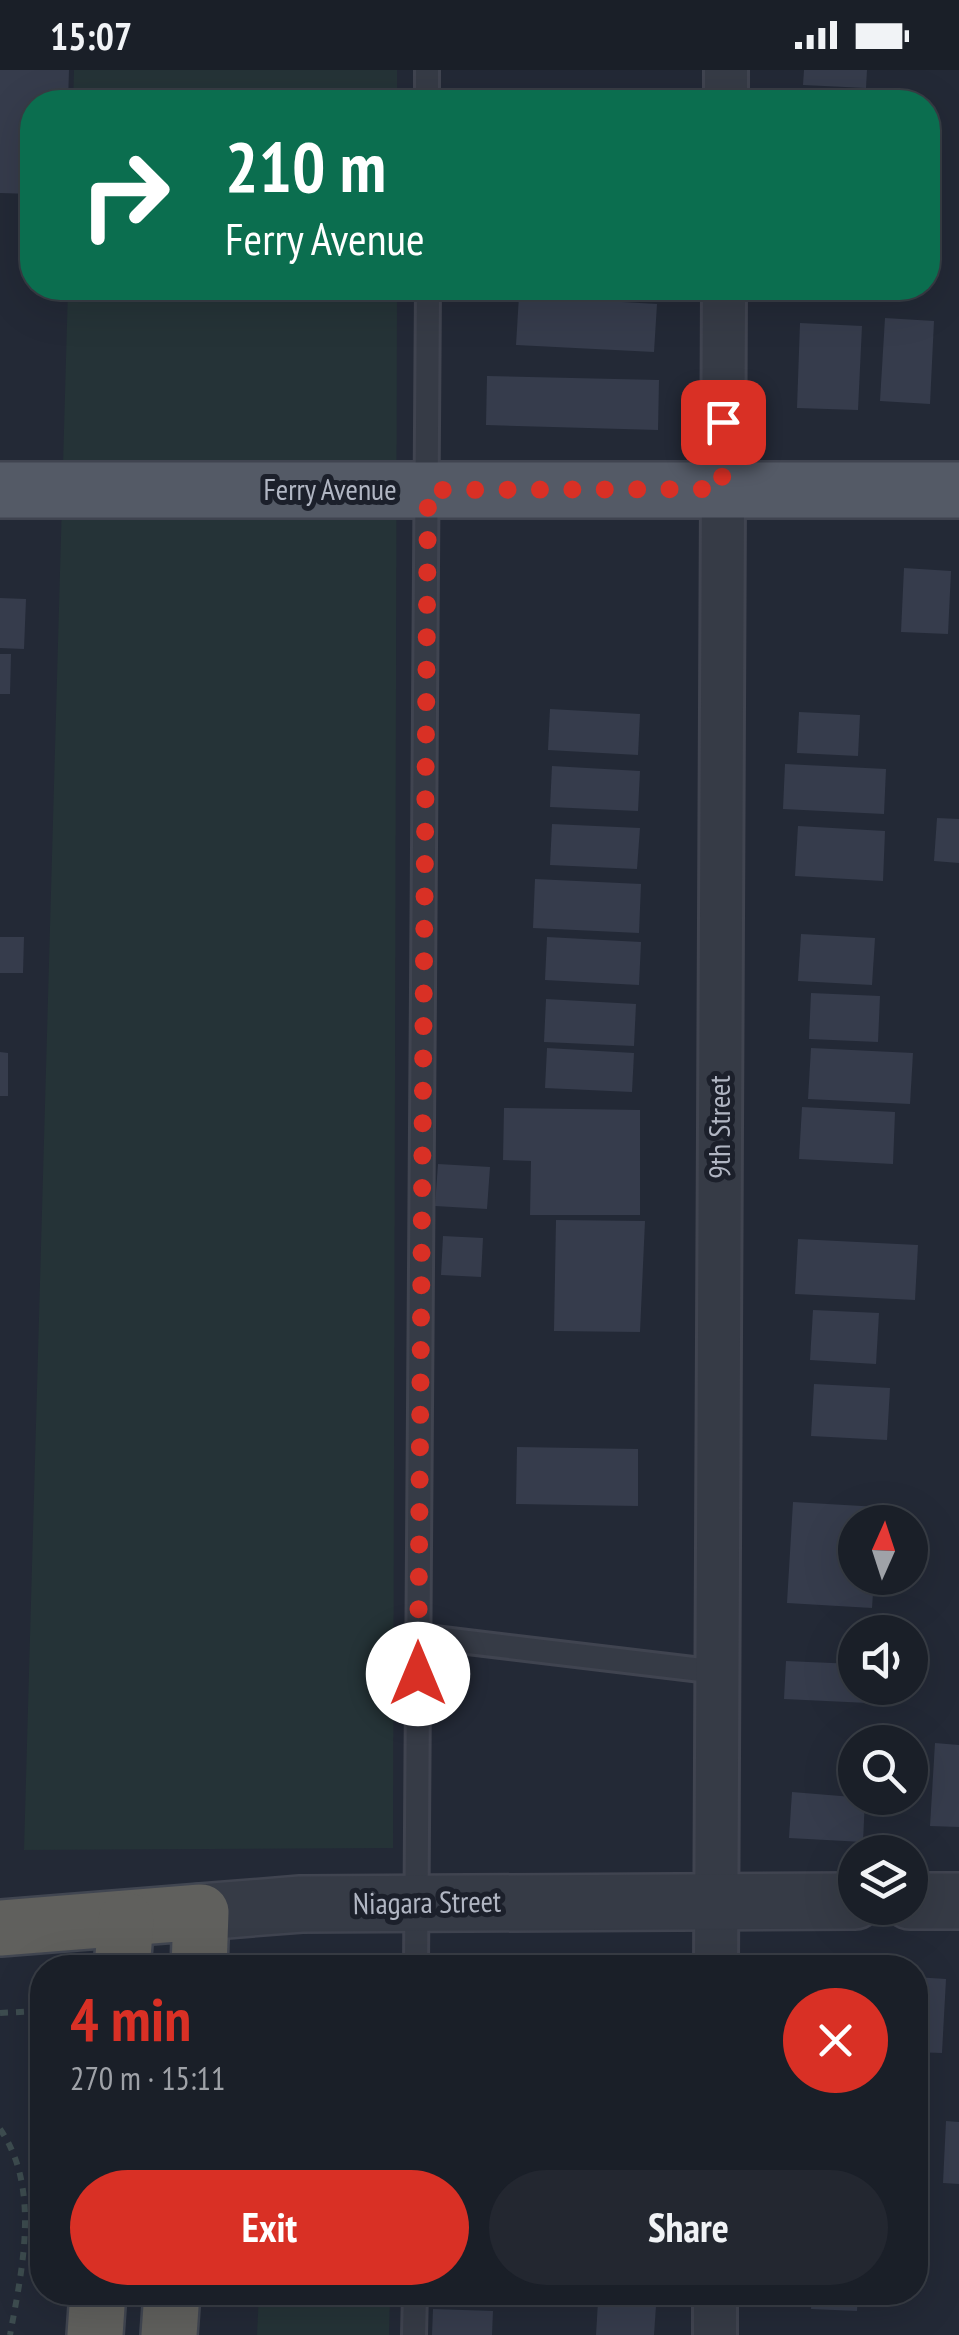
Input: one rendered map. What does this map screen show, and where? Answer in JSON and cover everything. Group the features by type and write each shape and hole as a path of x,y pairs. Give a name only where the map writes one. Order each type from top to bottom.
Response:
{"highway":[{"name":"Niagara Street","path":"0,1928 124,1944 200,1912"},
{"path":"198,1955 200,1912"},
{"path":"95,2335 97,2305"},
{"path":"169,2335 171,2305"}],"main road":[{"name":"Ferry Avenue","path":"0,490 959,490"}],"street":[{"name":"9th Street","path":"716,1955 724,300"},
{"name":"Niagara Street","path":"200,1912 300,1904 838,1901"},
{"path":"928,1901 959,1901"},
{"path":"714,2335 715,2305"}],"lane":[{"path":"416,1955 428,300"},
{"path":"418,1636 718,1672"},
{"path":"414,2305 414,2335"}],"path":[{"path":"0,2013 30,2011"},
{"path":"0,2129 18,2169 24,2201 24,2242 10,2335"}],"shaded area":[{"path":"74,70 397,70 397,90 73,90"},
{"path":"68,300 397,300 393,1848 24,1850"},
{"path":"258,2305 390,2305 389,2335 257,2335"}],"building":[{"path":"0,70 69,70 68,90 20,90 20,194 0,193"},
{"path":"804,70 867,70 866,88 803,85"},
{"path":"519,300 657,304 654,352 516,345"},
{"path":"885,318 934,321 930,404 880,401"},
{"path":"800,323 862,326 858,410 797,408"},
{"path":"487,376 659,380 658,430 486,425"},
{"path":"904,568 951,571 948,634 901,632"},
{"path":"0,598 26,599 24,649 0,648"},
{"path":"0,654 11,654 10,694 0,694"},
{"path":"550,709 640,714 638,755 548,750"},
{"path":"799,712 860,715 858,756 797,753"},
{"path":"785,764 886,769 884,814 783,809"},
{"path":"552,766 640,771 638,811 550,807"},
{"path":"937,818 959,819 959,863 934,861"},
{"path":"552,824 640,828 637,869 550,865"},
{"path":"798,826 885,831 883,881 795,876"},
{"path":"535,879 641,884 639,933 533,928"},
{"path":"801,934 875,938 872,985 798,981"},
{"path":"0,937 24,937 23,973 0,973"},
{"path":"547,937 641,942 639,985 545,980"},
{"path":"811,993 880,996 878,1042 809,1039"},
{"path":"546,999 636,1004 634,1046 544,1042"},
{"path":"547,1048 634,1053 632,1092 545,1088"},
{"path":"811,1048 913,1053 910,1104 808,1099"},
{"path":"0,1052 8,1053 8,1096 0,1096"},
{"path":"802,1107 895,1112 893,1164 799,1159"},
{"path":"504,1108 640,1110 640,1215 530,1215 531,1161 503,1160"},
{"path":"438,1164 490,1167 487,1209 435,1206"},
{"path":"556,1220 645,1221 640,1332 554,1331"},
{"path":"443,1236 483,1238 481,1277 441,1275"},
{"path":"798,1239 918,1245 915,1300 795,1294"},
{"path":"813,1310 879,1313 876,1364 810,1360"},
{"path":"814,1384 890,1388 887,1440 811,1436"},
{"path":"517,1447 638,1449 638,1506 516,1504"},
{"path":"793,1502 845,1505 838,1505 838,1595 873,1595 872,1608 787,1603"},
{"path":"786,1661 838,1663 838,1702 784,1699"},
{"path":"935,1743 959,1745 959,1827 930,1826"},
{"path":"792,1792 838,1796 838,1815 864,1815 863,1835 838,1835 838,1841 789,1838"},
{"path":"928,1978 946,1979 942,2053 928,2052"},
{"path":"946,2121 959,2122 959,2184 943,2183"},
{"path":"598,2305 656,2306 654,2335 596,2335"},
{"path":"811,2305 857,2305 857,2311 811,2309"},
{"path":"433,2309 493,2311 492,2335 432,2335"}],"route":[{"path":"418,1674 428,490 722,489 723,422"}]}
